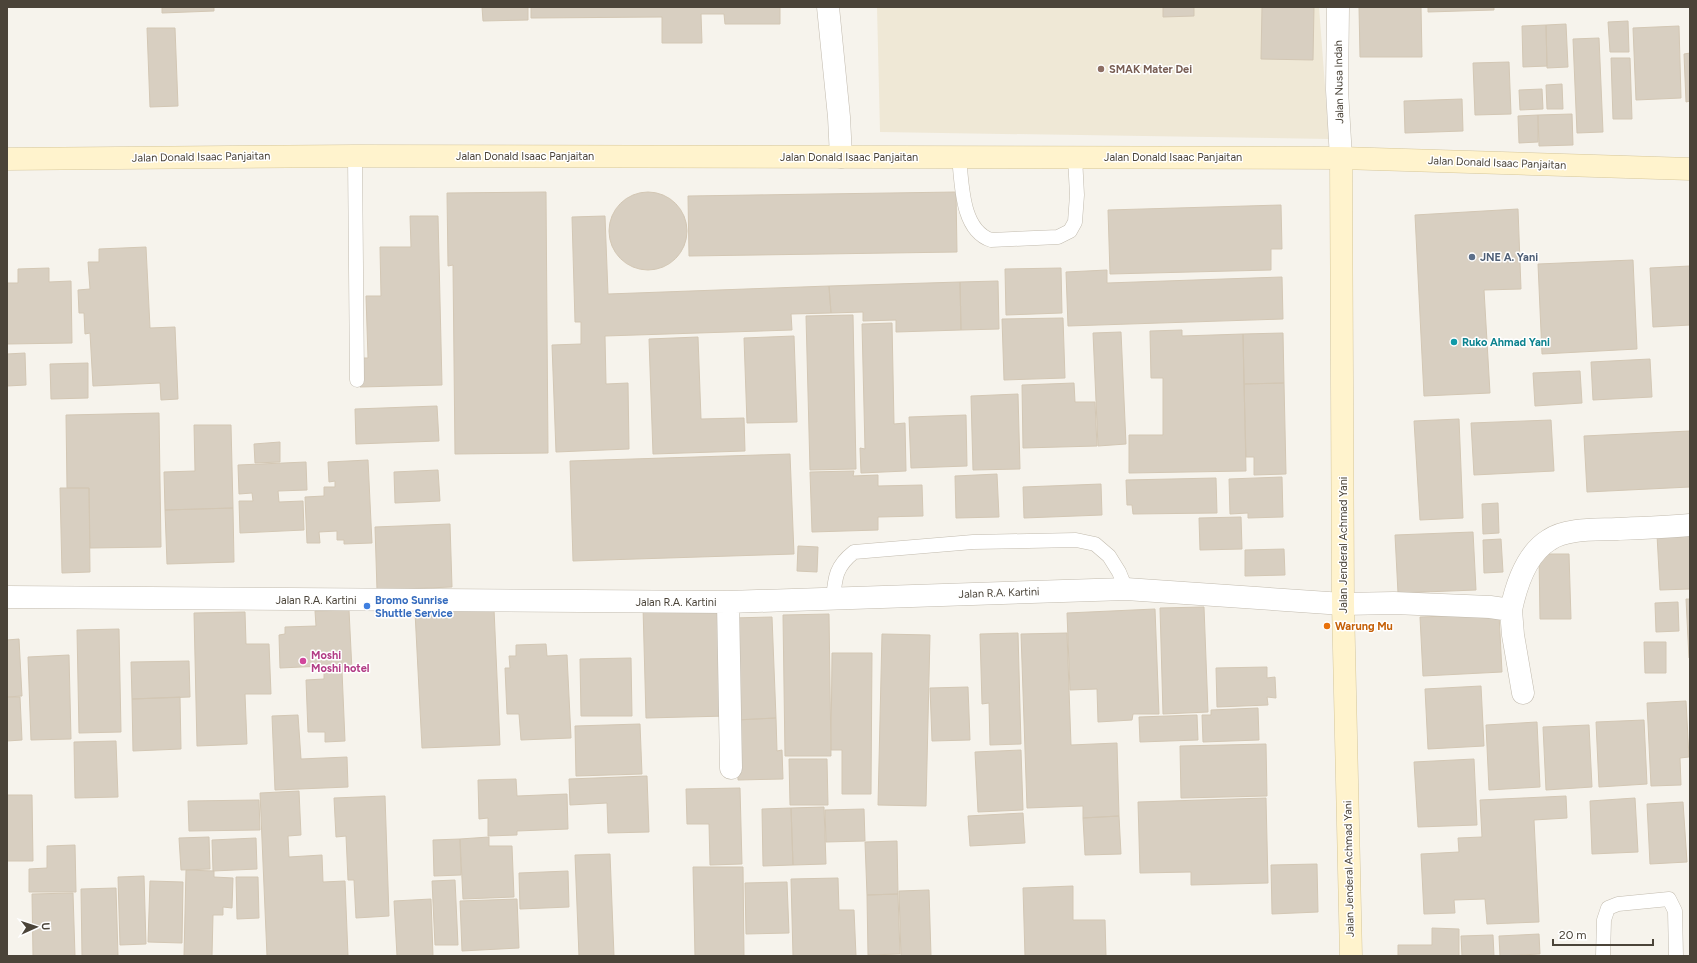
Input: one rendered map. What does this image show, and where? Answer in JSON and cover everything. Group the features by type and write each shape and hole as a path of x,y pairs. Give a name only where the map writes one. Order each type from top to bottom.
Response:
{"main road":[{"name":"Jalan Donald Isaac Panjaitan","path":"7,159 355,156 1341,158 1690,169"},
{"name":"Jalan Jenderal Achmad Yani","path":"1341,158 1343,604 1351,956"}],"street":[{"path":"828,7 839,117 841,157"},
{"name":"Jalan Nusa Indah","path":"1338,7 1338,90 1341,158"},
{"path":"1523,693 1513,635 1511,610 1515,594 1535,551 1549,539 1571,532 1690,526"},
{"name":"Jalan R.A. Kartini","path":"7,598 728,602 1126,589 1343,604 1394,603 1490,607 1511,610"},
{"path":"728,602 731,768"}],"lane":[{"path":"355,156 357,380"},
{"path":"959,157 964,199 970,223 984,238 991,240 1058,237 1070,231 1075,222 1077,195 1075,157"},
{"path":"833,599 836,574 845,559 854,552 973,542 1076,540 1094,544 1109,556 1119,572 1126,589"},
{"path":"1603,956 1604,920 1608,908 1618,904 1669,900 1675,911 1676,956"}],"shaded area":[{"name":"SMAK Mater Dei","path":"877,7 1319,7 1329,139 880,132"}],"building":[{"path":"162,7 214,7 214,11 162,13"},
{"path":"482,7 528,7 528,20 483,21"},
{"path":"531,7 780,7 780,24 725,24 724,14 701,14 702,43 662,43 662,17 531,18"},
{"path":"1163,7 1194,7 1194,16 1163,17"},
{"path":"1262,7 1314,7 1313,60 1261,59"},
{"path":"1359,7 1421,7 1422,57 1360,57"},
{"path":"1428,7 1494,7 1494,10 1428,12"},
{"path":"1628,21 1629,52 1610,52 1608,22"},
{"path":"1566,24 1568,67 1547,68 1546,25"},
{"path":"1546,25 1547,66 1523,67 1522,26"},
{"path":"1679,26 1681,98 1636,100 1633,28"},
{"path":"147,28 175,28 178,106 150,107"},
{"path":"1599,38 1603,132 1577,133 1573,39"},
{"path":"1690,53 1690,101 1686,102 1684,54"},
{"path":"1611,58 1630,58 1632,119 1613,119"},
{"path":"1509,62 1511,114 1475,115 1473,63"},
{"path":"1562,84 1563,109 1547,109 1546,85"},
{"path":"1542,89 1543,109 1520,110 1519,90"},
{"path":"1462,99 1463,131 1405,133 1404,101"},
{"path":"1572,114 1573,145 1539,146 1538,115"},
{"path":"1538,115 1538,142 1519,143 1518,116"},
{"path":"546,192 548,453 455,454 453,265 448,266 447,193"},
{"path":"648,192 663,195 676,203 684,216 687,231 684,246 676,259 663,267 648,270 633,267 620,259 612,246 609,231 612,216 620,203 633,195"},
{"path":"956,192 957,252 689,256 688,196"},
{"path":"1281,205 1282,249 1271,249 1271,270 1110,274 1108,210"},
{"name":"Ruko Ahmad Yani","path":"1518,209 1521,289 1484,290 1490,393 1424,396 1415,215"},
{"path":"410,216 438,216 442,385 360,387 359,358 368,358 366,296 381,296 380,247 411,247"},
{"path":"605,216 608,294 829,286 831,313 791,314 792,330 605,336 606,384 628,383 629,449 556,452 552,345 581,344 581,322 575,322 572,217"},
{"path":"146,247 150,328 175,327 178,399 161,400 160,383 93,386 90,333 85,334 84,313 79,313 78,290 90,289 88,262 99,262 99,249"},
{"path":"1633,260 1637,349 1542,354 1538,264"},
{"path":"1690,266 1690,325 1653,327 1650,268"},
{"path":"49,268 49,282 71,281 72,343 7,344 7,283 18,283 18,269"},
{"path":"1061,268 1062,313 1006,315 1005,269"},
{"path":"1107,270 1107,283 1282,277 1283,319 1068,326 1066,272"},
{"path":"998,281 999,329 961,330 960,282"},
{"path":"960,282 961,330 896,332 896,320 863,321 863,312 831,313 829,286"},
{"path":"853,315 856,469 810,470 806,316"},
{"path":"1063,318 1065,378 1004,380 1002,319"},
{"path":"892,323 894,424 905,423 906,471 861,473 860,448 865,449 862,324"},
{"path":"1182,330 1182,336 1243,334 1246,471 1129,473 1129,435 1163,435 1163,378 1151,378 1150,331"},
{"path":"1121,332 1126,444 1098,446 1093,333"},
{"path":"1283,333 1284,383 1244,384 1243,334"},
{"path":"794,336 797,422 747,423 744,338"},
{"path":"698,337 701,419 744,418 745,451 653,454 649,339"},
{"path":"25,353 26,385 7,386 7,354"},
{"path":"1650,359 1652,397 1593,400 1591,362"},
{"path":"88,363 88,398 51,399 50,364"},
{"path":"1580,371 1582,403 1535,406 1533,373"},
{"path":"1074,383 1075,402 1095,402 1097,446 1023,448 1022,385"},
{"path":"1284,383 1286,474 1254,475 1254,457 1246,457 1244,384"},
{"path":"1018,394 1020,469 973,470 971,396"},
{"path":"437,406 439,441 356,444 355,409"},
{"path":"159,413 161,547 90,548 89,488 67,488 66,415"},
{"path":"966,415 967,466 911,468 909,417"},
{"path":"1459,419 1463,518 1420,520 1414,421"},
{"path":"1551,420 1554,471 1474,475 1471,423"},
{"path":"194,425 231,425 233,508 165,510 164,472 195,471"},
{"path":"1690,431 1690,487 1587,492 1584,436"},
{"path":"280,442 280,462 255,463 254,444"},
{"path":"790,454 794,554 573,561 570,461"},
{"path":"368,460 372,543 344,544 344,540 337,540 337,531 319,532 320,543 307,543 305,497 324,496 324,487 335,487 335,481 329,482 328,462"},
{"path":"306,462 307,490 278,491 279,502 303,501 304,530 240,533 239,501 253,501 252,493 239,494 238,465"},
{"path":"438,470 440,501 395,503 394,472"},
{"path":"854,471 853,476 878,475 878,486 922,485 923,516 878,517 878,530 812,532 810,472"},
{"path":"997,474 999,517 956,518 955,476"},
{"path":"1282,477 1283,517 1248,518 1248,513 1230,514 1229,479"},
{"path":"1216,478 1217,513 1133,514 1132,505 1127,505 1126,480"},
{"path":"1101,484 1102,515 1024,518 1023,487"},
{"path":"60,488 89,488 90,572 62,573"},
{"path":"1498,503 1499,533 1483,534 1482,504"},
{"path":"233,508 234,562 167,564 165,510"},
{"path":"1241,517 1242,549 1200,550 1199,518"},
{"path":"450,524 452,587 377,590 375,527"},
{"path":"1473,532 1476,590 1398,593 1395,535"},
{"path":"1690,533 1690,589 1660,590 1657,535"},
{"path":"1501,539 1503,572 1484,573 1483,540"},
{"path":"798,546 818,547 817,572 797,571"},
{"path":"1284,549 1285,575 1245,576 1245,550"},
{"path":"1539,554 1569,554 1571,619 1540,619"},
{"path":"1686,599 1690,599 1690,658 1689,658"},
{"path":"1678,602 1679,631 1656,632 1655,603"},
{"path":"725,605 727,716 646,718 643,607"},
{"path":"1204,607 1208,712 1163,714 1160,608"},
{"path":"494,609 500,745 422,748 415,612"},
{"path":"1155,609 1159,714 1133,714 1132,720 1098,722 1097,689 1070,690 1067,613"},
{"path":"349,610 352,671 324,671 323,666 280,668 279,635 285,634 285,627 316,626 315,611"},
{"path":"245,612 246,644 269,644 271,694 245,694 247,744 197,746 194,613"},
{"path":"829,614 831,756 785,756 783,615"},
{"path":"1499,614 1502,672 1423,676 1420,617"},
{"path":"772,617 776,718 736,720 732,618"},
{"path":"119,629 121,732 79,733 77,630"},
{"path":"1018,633 1021,744 990,745 989,703 982,704 980,634"},
{"path":"1067,633 1071,745 1117,743 1119,816 1083,818 1083,806 1027,808 1021,634"},
{"path":"882,634 930,635 926,806 878,805"},
{"path":"19,639 22,696 7,697 7,640"},
{"path":"1644,642 1666,642 1666,673 1645,673"},
{"path":"546,644 547,656 567,655 571,738 521,740 519,714 507,714 505,668 510,668 509,656 516,656 516,645"},
{"path":"832,653 872,653 871,794 842,794 842,750 831,750"},
{"path":"69,655 71,739 31,740 28,657"},
{"path":"631,658 632,716 581,716 580,659"},
{"path":"189,661 190,697 132,699 131,662"},
{"path":"1267,667 1267,678 1275,677 1276,698 1267,697 1268,705 1217,707 1216,668"},
{"path":"324,671 342,671 345,741 325,742 325,732 308,732 306,680 324,679"},
{"path":"1481,686 1484,746 1428,749 1425,689"},
{"path":"968,687 970,740 932,741 930,688"},
{"path":"7,697 20,697 22,740 7,741"},
{"path":"180,697 181,749 133,751 132,699"},
{"path":"1686,701 1689,757 1680,758 1681,785 1651,786 1647,703"},
{"path":"1258,708 1259,740 1203,742 1202,715 1211,715 1211,710"},
{"path":"298,715 301,759 347,757 348,787 275,790 272,716"},
{"path":"1197,715 1198,740 1140,742 1139,717"},
{"path":"776,718 777,751 782,750 783,779 738,780 736,720"},
{"path":"1644,720 1647,784 1599,787 1596,722"},
{"path":"1537,722 1540,787 1489,790 1486,725"},
{"path":"640,724 642,774 576,776 575,726"},
{"path":"1589,725 1592,787 1546,790 1543,727"},
{"path":"116,741 118,797 75,798 74,742"},
{"path":"1266,744 1267,796 1181,798 1180,746"},
{"path":"1021,750 1023,810 978,812 975,752"},
{"path":"789,759 827,759 828,805 790,805"},
{"path":"1474,759 1477,825 1418,827 1414,762"},
{"path":"647,776 649,832 608,833 607,803 570,805 569,779"},
{"path":"516,779 517,796 567,794 568,829 517,831 517,835 488,836 488,818 479,819 478,780"},
{"path":"740,788 742,864 710,865 709,824 687,824 686,789"},
{"path":"299,791 301,835 288,836 289,857 322,855 323,882 345,881 348,956 267,956 260,793"},
{"path":"7,795 32,795 33,861 7,861"},
{"path":"385,796 389,916 356,918 354,880 348,880 346,836 336,837 334,798"},
{"path":"1566,796 1567,818 1534,820 1539,922 1487,924 1485,899 1454,900 1455,913 1424,914 1421,854 1459,852 1458,838 1482,837 1480,800"},
{"path":"1266,798 1268,883 1191,885 1191,872 1140,873 1138,802"},
{"path":"1635,798 1638,852 1592,854 1590,801"},
{"path":"259,800 260,830 189,831 188,801"},
{"path":"1683,802 1687,862 1650,864 1647,804"},
{"path":"824,807 826,864 793,865 791,808"},
{"path":"791,808 793,865 763,866 762,809"},
{"path":"864,809 865,841 826,842 825,810"},
{"path":"1023,813 1025,843 970,846 968,816"},
{"path":"1119,816 1121,854 1085,855 1083,818"},
{"path":"209,837 210,869 181,870 179,838"},
{"path":"489,837 489,846 512,846 514,897 463,899 460,839"},
{"path":"256,838 257,869 213,871 212,840"},
{"path":"460,839 461,875 434,876 433,840"},
{"path":"897,841 898,894 867,895 865,842"},
{"path":"75,845 76,892 29,892 29,869 47,868 47,846"},
{"path":"610,854 614,956 579,956 575,855"},
{"path":"1317,864 1318,912 1272,914 1271,865"},
{"path":"693,867 743,867 744,956 695,956"},
{"path":"186,870 214,871 214,877 233,878 232,908 223,907 223,915 213,915 212,956 184,956"},
{"path":"568,871 569,907 520,909 519,873"},
{"path":"144,876 146,944 120,945 118,877"},
{"path":"236,877 258,877 259,918 237,919"},
{"path":"838,878 839,910 854,910 856,956 793,956 791,879"},
{"path":"455,880 458,945 435,945 432,881"},
{"path":"150,881 183,882 182,943 148,942"},
{"path":"787,882 789,933 746,934 745,883"},
{"path":"1073,886 1073,920 1105,920 1106,956 1025,956 1023,888"},
{"path":"116,888 118,956 82,956 81,889"},
{"path":"929,890 931,956 901,956 899,891"},
{"path":"73,893 75,956 33,956 32,894"},
{"path":"898,894 900,954 868,955 867,895"},
{"path":"431,899 433,956 397,956 394,901"},
{"path":"517,899 519,948 462,951 460,901"},
{"path":"1432,928 1459,929 1459,956 1398,956 1398,945 1432,945"},
{"path":"1539,934 1540,954 1500,956 1499,936"},
{"path":"1493,935 1494,956 1462,956 1461,936"}],"place":[{"name":"SMAK Mater Dei","path":"1101,69"},
{"name":"JNE A. Yani","path":"1472,257"},
{"name":"Ruko Ahmad Yani","path":"1454,342"},
{"name":"Bromo Sunrise Shuttle Service","path":"367,606"},
{"name":"Warung Mu","path":"1327,626"},
{"name":"Moshi Moshi hotel","path":"303,661"}]}
